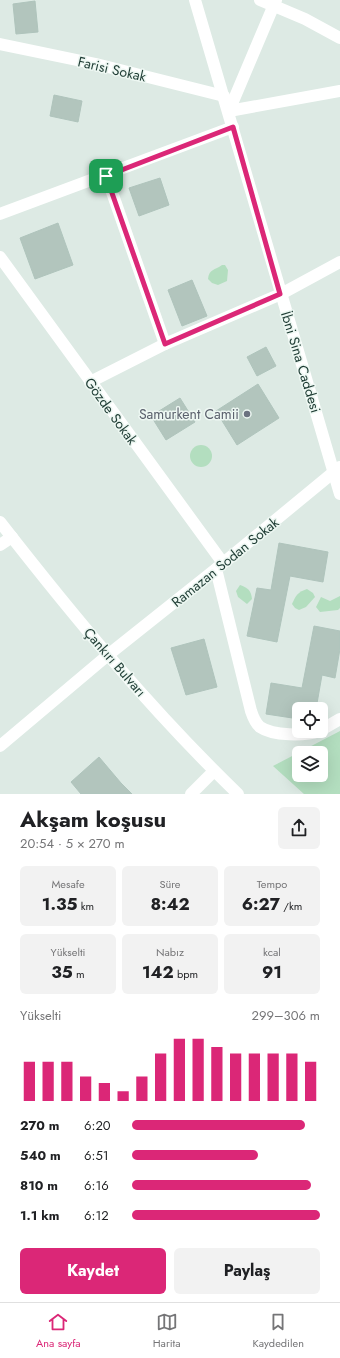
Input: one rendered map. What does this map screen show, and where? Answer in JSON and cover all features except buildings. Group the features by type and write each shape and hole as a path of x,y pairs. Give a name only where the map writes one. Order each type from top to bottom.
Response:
{"street":[{"name":"İbni Sina Caddesi","path":"195,0 229,111 280,294 338,473 340,494"},
{"path":"260,0 275,3 340,38"},
{"path":"229,111 275,3"},
{"name":"Farisi Sokak","path":"0,44 96,64 224,96"},
{"path":"229,111 340,90"},
{"path":"0,214 106,176 233,127"},
{"path":"106,176 165,344"},
{"name":"Gözde Sokak","path":"0,257 220,566"},
{"path":"90,382 165,344 280,294 340,262"},
{"name":"Ramazan Sodan Sokak","path":"0,746 108,655 338,473"},
{"name":"Çankırı Bulvarı","path":"0,522 108,655 161,715 238,794"},
{"path":"0,545 12,537"},
{"path":"220,566 251,711 255,722 261,728 292,734"},
{"path":"328,726 340,719"},
{"path":"191,794 214,771"}],"green space":[{"path":"222,265 225,265 228,270 227,281 218,285 212,283 208,279 210,273"},
{"path":"201,445 209,448 212,456 209,464 201,467 193,464 190,456 193,448"},
{"path":"240,585 247,588 251,593 252,599 247,604 238,597 236,591"},
{"path":"307,589 313,593 315,597 306,607 299,610 295,608 292,604 296,596 301,591"},
{"path":"340,596 340,608 338,610 320,612 316,607 321,597 330,601"},
{"path":"340,731 340,794 304,794 273,766 292,756 292,782 328,782 328,746 311,746"}],"place":[{"name":"Samurkent Camii","path":"247,414"}],"route":[{"path":"233,127 280,294 165,344 106,176 233,127"}]}
